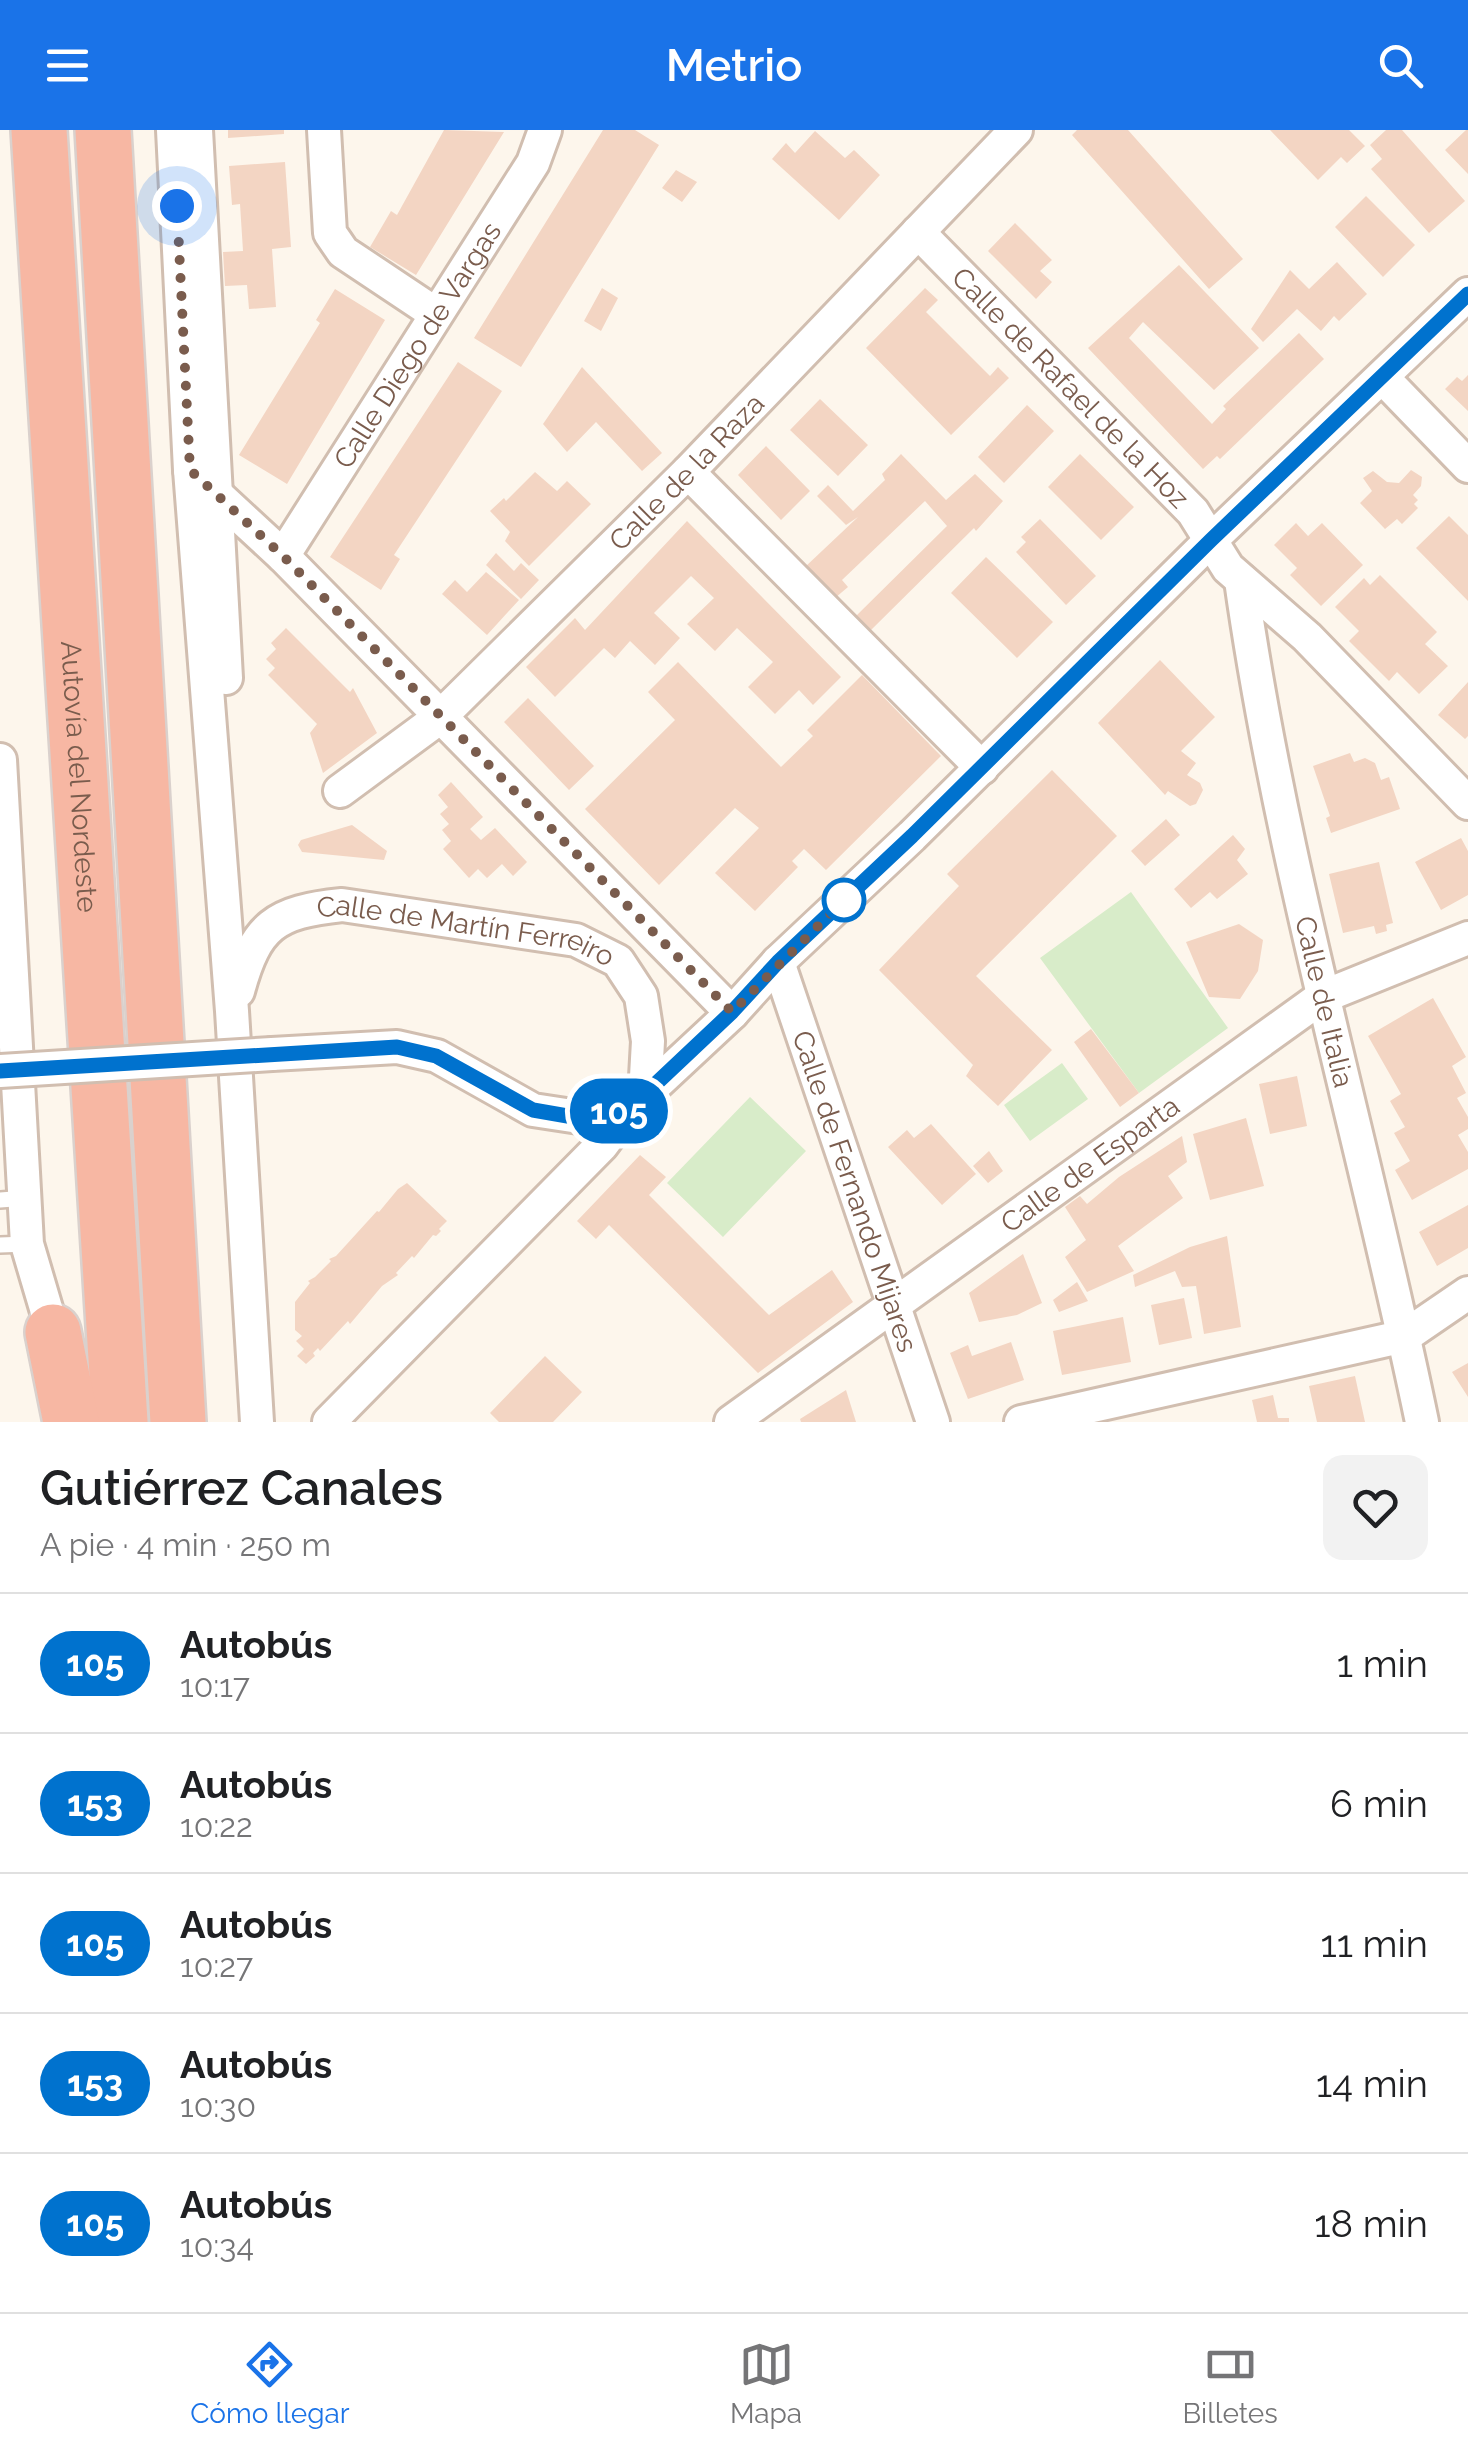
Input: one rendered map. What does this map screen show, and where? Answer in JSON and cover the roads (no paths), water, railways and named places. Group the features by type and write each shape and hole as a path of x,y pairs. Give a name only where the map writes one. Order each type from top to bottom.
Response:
{"highway":[{"name":"Autovía del Nordeste","path":"39,130 120,1422"},
{"path":"103,130 178,1422"},
{"path":"53,1332 71,1422"}],"street":[{"path":"173,130 190,470 232,1011 257,1422"},
{"path":"196,130 226,674 214,792"},
{"path":"324,130 330,233 343,252 436,314"},
{"name":"Calle Diego de Vargas","path":"283,556 534,163 546,130"},
{"name":"Calle de la Raza","path":"340,790 438,718 688,472 1015,130"},
{"name":"Calle de Rafael de la Hoz","path":"918,232 1193,512 1228,568 1307,637 1468,804"},
{"path":"330,1422 602,1145 637,1102 732,1012 778,962 1468,294"},
{"path":"1382,378 1468,466"},
{"path":"190,470 283,556 438,718 732,1012"},
{"path":"688,472 982,768"},
{"name":"Calle de Italia","path":"1240,580 1255,684 1322,997 1422,1422"},
{"path":"0,760 14,1244 53,1332"},
{"name":"Calle de Martín Ferreiro","path":"232,1011 248,954 271,925 303,909 342,904 576,940 618,961 641,996 648,1041 637,1102"},
{"name":"Calle de Esparta","path":"732,1422 1322,997 1468,938"},
{"name":"Calle de Fernando Mijares","path":"778,962 933,1422"},
{"path":"0,1072 397,1047 436,1056 533,1110 579,1118 637,1102"},
{"path":"1021,1422 1404,1336 1468,1293"}]}
